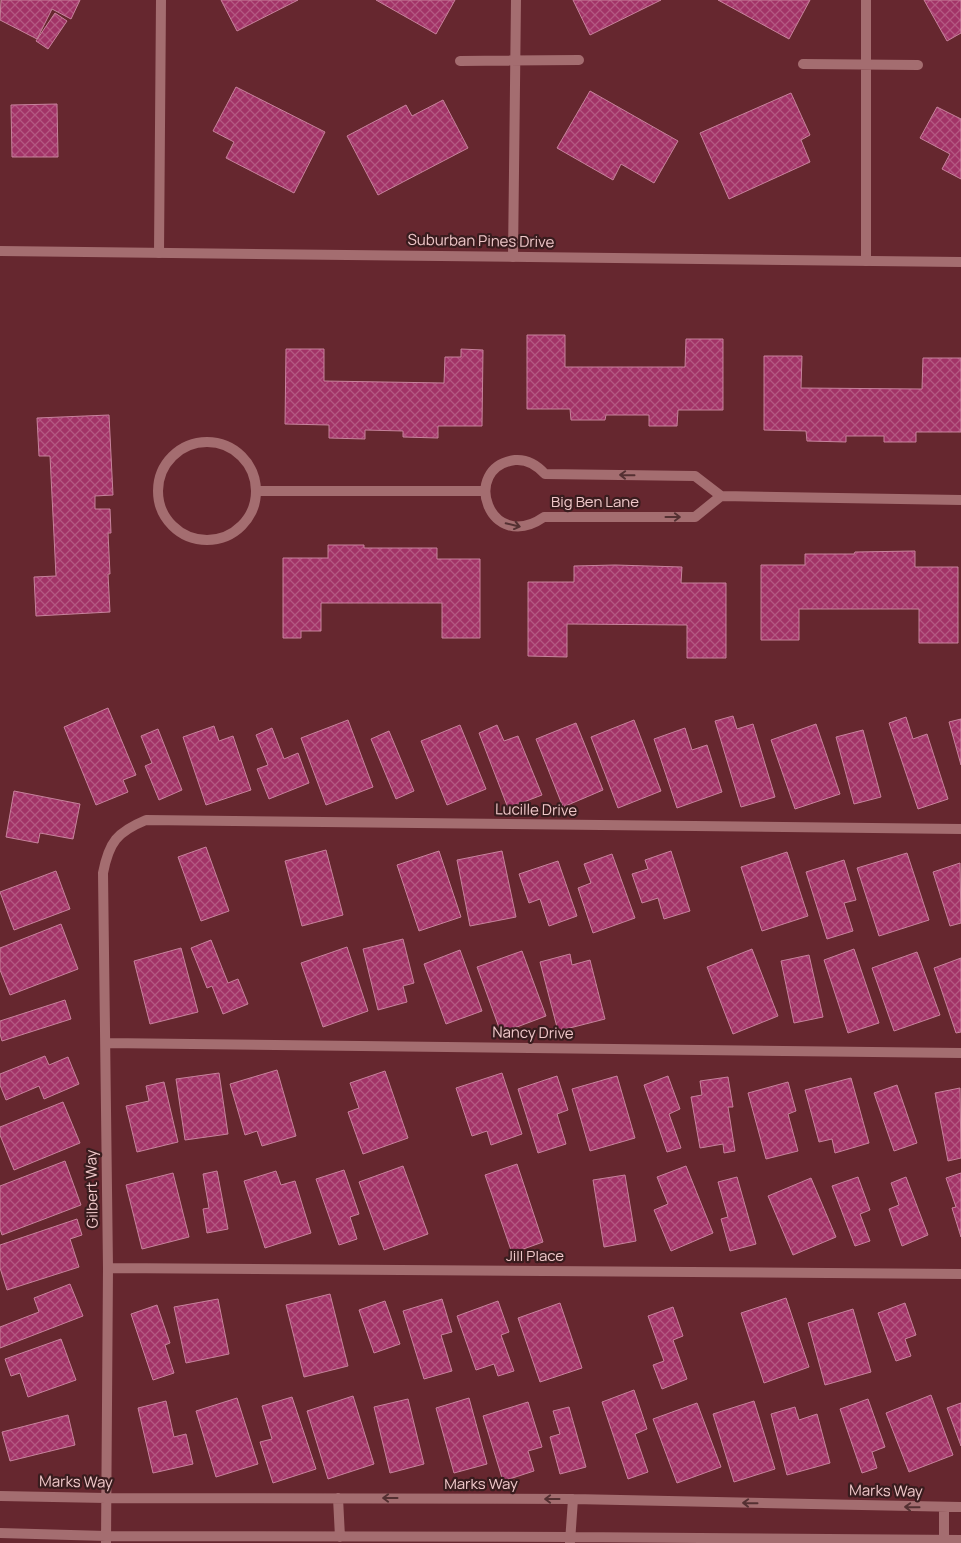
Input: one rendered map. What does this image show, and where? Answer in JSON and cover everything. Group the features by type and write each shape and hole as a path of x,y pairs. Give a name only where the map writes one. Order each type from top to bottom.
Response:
{"street":[{"path":"159,253 161,0"},
{"path":"513,257 516,0"},
{"path":"866,0 866,261"},
{"path":"460,60 578,60"},
{"path":"804,64 918,65"},
{"name":"Suburban Pines Drive","path":"0,251 961,262"},
{"path":"206,441 222,443 236,450 247,461 254,475 257,491 254,508 245,522 232,533 217,539 200,540 184,534 171,524 162,510 158,494 160,478 166,464 177,452 190,444 206,441"},
{"name":"Big Ben Lane","path":"520,460 530,462 546,474 695,476 722,496 695,517 544,517 534,524 523,527 511,526 500,522 492,514 486,503 485,491 486,481 499,465 509,461 520,460"},
{"path":"257,491 485,491"},
{"path":"722,496 961,500"},
{"name":"Lucille Drive","path":"116,838 130,827 146,820 961,829"},
{"name":"Gilbert Way","path":"106,1540 108,1268 104,873 107,854 116,838"},
{"name":"Nancy Drive","path":"106,1043 961,1053"},
{"name":"Jill Place","path":"108,1268 961,1274"},
{"name":"Marks Way","path":"0,1496 573,1499 961,1508"},
{"path":"338,1498 340,1537"},
{"path":"570,1540 573,1499"},
{"path":"944,1507 944,1540"},
{"path":"0,1533 106,1540 340,1537 570,1540 961,1540"}],"building":[{"path":"1,0 80,0 71,19 52,9 37,39 0,20"},
{"path":"221,0 298,0 237,31"},
{"path":"376,0 455,0 436,34"},
{"path":"573,0 661,0 590,35"},
{"path":"718,0 810,0 789,39"},
{"path":"924,0 961,0 961,33 947,41"},
{"path":"55,13 67,21 48,49 36,41"},
{"path":"236,87 325,132 294,193 226,158 234,142 213,131"},
{"path":"590,91 678,141 654,183 621,164 613,180 557,148"},
{"path":"791,93 810,135 801,140 810,162 729,199 700,133"},
{"path":"443,100 468,148 378,195 347,136 406,105 412,116"},
{"path":"57,104 58,157 12,157 11,105"},
{"path":"937,107 961,119 961,179 942,169 950,154 920,138"},
{"path":"527,335 565,335 565,367 685,367 686,339 723,339 723,410 678,410 677,426 649,426 649,415 606,415 605,420 571,420 570,409 527,409"},
{"path":"286,349 324,349 324,381 444,383 445,357 461,357 461,349 483,350 482,426 438,426 438,438 403,437 403,431 365,430 365,439 329,438 329,425 285,424"},
{"path":"764,356 802,356 801,388 922,389 923,358 961,358 961,432 916,432 916,442 884,442 884,436 846,436 846,442 807,441 806,431 764,430"},
{"path":"109,415 113,495 95,496 95,509 110,509 111,533 108,533 110,574 108,574 110,612 36,616 34,577 56,576 50,456 39,456 37,418"},
{"path":"328,545 364,545 364,548 437,548 437,559 480,559 480,638 442,638 442,603 321,603 321,631 301,631 301,638 283,638 283,558 328,558"},
{"path":"915,551 915,567 958,567 958,643 919,643 919,609 799,609 799,640 761,640 761,565 805,565 805,554"},
{"path":"574,566 682,567 681,583 726,583 726,658 687,658 687,625 567,624 567,657 528,656 528,582 574,582"},
{"path":"108,708 136,775 123,780 128,792 96,805 64,727"},
{"path":"733,716 737,729 753,724 775,797 741,807 715,721"},
{"path":"906,717 913,739 927,734 948,799 918,809 889,723"},
{"path":"961,719 961,765 949,722"},
{"path":"348,720 373,787 326,805 301,738"},
{"path":"634,720 661,791 618,808 591,737"},
{"path":"576,723 603,790 563,807 536,739"},
{"path":"816,724 840,794 795,809 771,740"},
{"path":"460,725 486,789 447,805 421,741"},
{"path":"497,725 504,741 518,736 542,795 508,808 479,733"},
{"path":"214,726 219,741 233,736 251,790 206,805 183,737"},
{"path":"272,728 284,759 298,753 309,783 269,799 257,769 268,765 256,735"},
{"path":"685,728 692,750 707,745 722,792 677,808 654,739"},
{"path":"158,729 182,790 159,800 145,766 152,763 141,736"},
{"path":"863,730 881,797 854,804 836,737"},
{"path":"389,731 414,791 396,799 371,739"},
{"path":"14,791 80,804 73,839 40,833 38,843 6,837"},
{"path":"206,847 229,911 201,921 178,857"},
{"path":"326,850 343,915 302,926 285,861"},
{"path":"439,851 461,917 419,931 397,865"},
{"path":"502,851 516,917 470,926 457,860"},
{"path":"671,851 690,911 664,919 658,898 642,903 632,874 648,869 645,860"},
{"path":"787,852 808,916 762,931 741,867"},
{"path":"907,853 929,920 879,936 857,868"},
{"path":"612,854 635,918 593,933 578,888 591,883 584,864"},
{"path":"844,860 856,900 844,903 853,931 827,939 806,872"},
{"path":"558,861 577,916 549,926 540,899 529,903 519,874"},
{"path":"960,863 961,923 950,926 933,872"},
{"path":"56,871 70,909 14,930 0,892"},
{"path":"61,924 78,969 10,995 0,970 0,948"},
{"path":"403,939 414,983 403,986 407,1002 378,1010 363,949"},
{"path":"211,940 228,983 238,979 248,1004 223,1014 212,986 207,988 191,948"},
{"path":"347,947 368,1011 323,1027 301,963"},
{"path":"181,948 198,1012 150,1024 134,961"},
{"path":"752,949 778,1016 733,1034 707,967"},
{"path":"854,949 879,1023 848,1033 824,960"},
{"path":"460,950 482,1011 446,1024 424,964"},
{"path":"522,951 546,1016 501,1033 477,967"},
{"path":"917,952 940,1015 894,1031 872,968"},
{"path":"570,954 572,965 590,960 605,1019 558,1031 540,962"},
{"path":"809,955 823,1017 794,1023 781,961"},
{"path":"961,958 961,1032 956,1033 934,968"},
{"path":"65,1000 71,1019 2,1041 0,1021"},
{"path":"45,1056 49,1065 68,1057 79,1084 44,1099 39,1086 6,1100 0,1085 0,1074"},
{"path":"277,1070 296,1136 262,1146 257,1131 245,1135 230,1084"},
{"path":"385,1071 408,1138 363,1154 348,1112 359,1108 350,1083"},
{"path":"219,1073 228,1134 185,1140 176,1079"},
{"path":"502,1073 522,1134 491,1145 487,1131 472,1136 456,1088"},
{"path":"557,1076 568,1110 557,1114 566,1144 538,1153 518,1089"},
{"path":"617,1076 635,1138 590,1151 572,1089"},
{"path":"668,1076 680,1109 669,1114 681,1148 667,1152 644,1085"},
{"path":"728,1077 733,1107 728,1107 735,1151 724,1153 723,1144 700,1148 691,1097 702,1095 700,1081"},
{"path":"851,1078 869,1143 835,1153 832,1139 819,1142 805,1090"},
{"path":"164,1082 178,1142 137,1152 126,1106 149,1101 146,1086"},
{"path":"788,1082 796,1111 788,1114 798,1151 766,1159 748,1093"},
{"path":"897,1085 917,1143 894,1151 874,1093"},
{"path":"960,1088 961,1158 948,1161 935,1093"},
{"path":"63,1102 80,1143 14,1170 0,1135 0,1127"},
{"path":"65,1161 81,1205 2,1235 0,1229 0,1186"},
{"path":"517,1164 543,1242 512,1253 485,1175"},
{"path":"403,1166 428,1234 384,1250 359,1182"},
{"path":"686,1166 713,1233 671,1251 654,1210 668,1204 657,1177"},
{"path":"344,1170 359,1214 350,1217 357,1239 339,1245 316,1179"},
{"path":"217,1171 228,1229 207,1233 203,1209 209,1208 203,1174"},
{"path":"276,1171 281,1185 295,1181 311,1233 265,1248 244,1181"},
{"path":"173,1173 189,1237 142,1249 126,1185"},
{"path":"961,1173 961,1237 952,1208 956,1207 946,1178"},
{"path":"625,1175 636,1241 604,1247 593,1180"},
{"path":"737,1177 756,1244 730,1251 721,1219 728,1217 718,1182"},
{"path":"858,1177 870,1210 860,1214 870,1241 855,1246 832,1186"},
{"path":"906,1177 928,1235 902,1246 889,1209 899,1205 891,1183"},
{"path":"811,1178 836,1237 793,1255 768,1196"},
{"path":"77,1219 82,1235 70,1239 79,1267 7,1290 0,1268 0,1245"},
{"path":"70,1284 83,1316 0,1348 0,1327 39,1312 34,1298"},
{"path":"330,1294 348,1366 304,1377 286,1305"},
{"path":"786,1298 809,1367 764,1383 741,1313"},
{"path":"218,1299 229,1354 186,1363 174,1307"},
{"path":"442,1299 452,1332 441,1335 452,1371 424,1379 403,1311"},
{"path":"385,1301 400,1344 374,1353 359,1310"},
{"path":"498,1301 509,1332 501,1335 514,1371 498,1376 494,1364 476,1370 457,1316"},
{"path":"560,1303 582,1368 540,1382 518,1318"},
{"path":"905,1303 916,1335 905,1339 911,1356 896,1361 878,1313"},
{"path":"157,1305 170,1343 165,1345 174,1373 153,1380 131,1314"},
{"path":"673,1307 683,1336 673,1340 687,1379 662,1389 653,1365 664,1361 648,1316"},
{"path":"853,1309 871,1372 825,1385 808,1323"},
{"path":"61,1339 76,1380 28,1397 20,1373 11,1376 5,1359"},
{"path":"634,1390 647,1429 635,1434 648,1472 628,1479 602,1402"},
{"path":"931,1395 953,1455 909,1472 886,1413"},
{"path":"353,1396 374,1464 328,1479 307,1411"},
{"path":"292,1397 316,1469 273,1483 260,1442 272,1439 262,1406"},
{"path":"237,1398 258,1464 216,1477 196,1411"},
{"path":"469,1398 487,1464 454,1473 436,1408"},
{"path":"408,1399 424,1464 390,1473 374,1407"},
{"path":"868,1399 885,1447 872,1452 877,1468 862,1473 840,1409"},
{"path":"166,1401 174,1437 186,1434 193,1464 153,1473 138,1408"},
{"path":"754,1401 775,1469 734,1482 713,1414"},
{"path":"528,1402 542,1447 528,1451 534,1471 503,1481 483,1416"},
{"path":"697,1403 721,1467 677,1483 653,1419"},
{"path":"961,1403 961,1446 947,1408"},
{"path":"569,1407 586,1467 560,1474 550,1437 560,1434 553,1411"},
{"path":"795,1407 799,1420 817,1414 830,1463 787,1475 771,1414"},
{"path":"68,1415 75,1445 10,1461 2,1432"}]}
